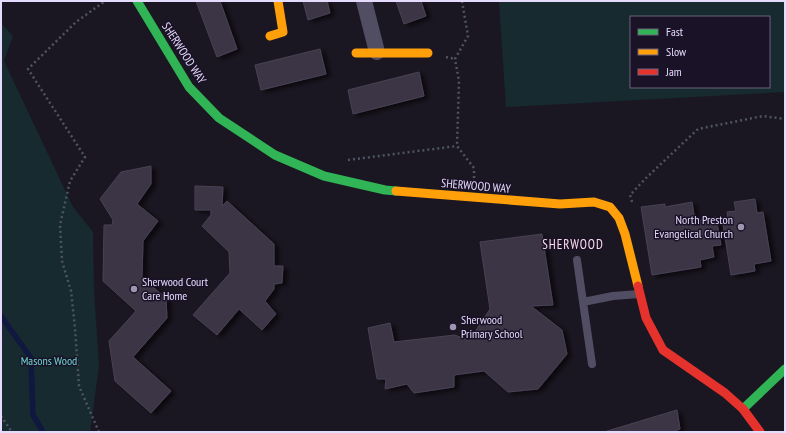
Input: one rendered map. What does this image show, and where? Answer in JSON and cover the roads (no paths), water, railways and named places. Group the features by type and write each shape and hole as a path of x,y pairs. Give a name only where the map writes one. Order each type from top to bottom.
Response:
{"street":[{"name":"SHERWOOD WAY","path":"137,1 189,87 219,118 275,155 324,176 385,190 560,204 594,202 610,207 619,218 625,234 646,318 663,350 725,393 743,409 760,432"},
{"path":"270,36 283,32 278,1"},
{"path":"364,1 377,52"},
{"path":"356,53 377,52 428,54"},
{"path":"743,409 785,369"}],"lane":[{"path":"577,260 592,364"},
{"path":"583,302 613,296 639,294"}],"waterway":[{"path":"1,316 31,358 33,415 43,432"}],"place":[{"name":"North Preston Evangelical Church","path":"741,227"},
{"name":"Sherwood Court Care Home","path":"134,289"},
{"name":"Sherwood Primary School","path":"453,327"}],"district":[{"name":"SHERWOOD","path":"573,244"}],"park label":[{"name":"Masons Wood","path":"49,361"}]}
